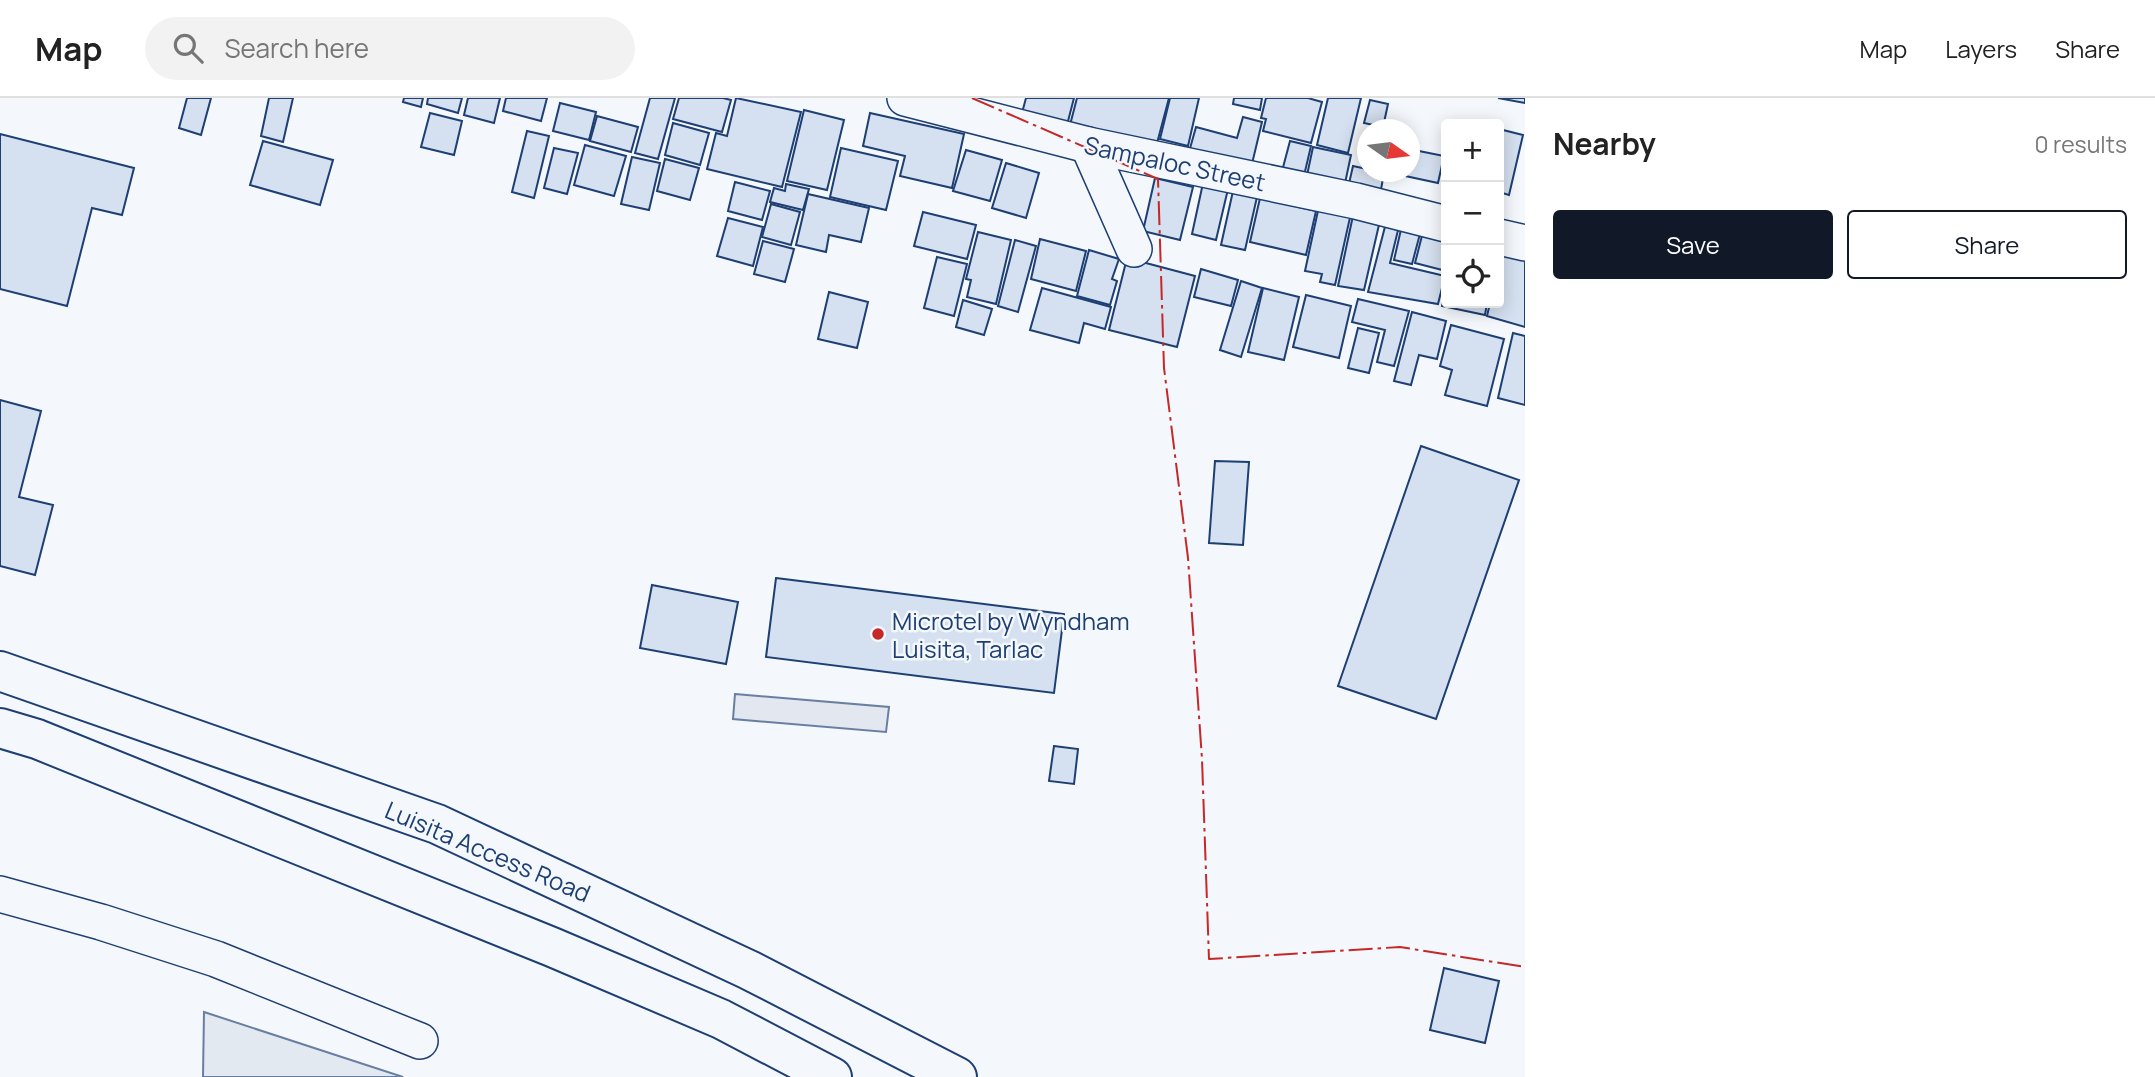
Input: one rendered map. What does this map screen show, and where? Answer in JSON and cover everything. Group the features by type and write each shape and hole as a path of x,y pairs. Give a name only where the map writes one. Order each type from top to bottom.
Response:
{"main road":[{"name":"Luisita Access Road","path":"0,671 437,824 749,970 957,1077"},
{"path":"0,728 37,739 552,947 721,1019 832,1077"}],"street":[{"name":"Sampaloc Street","path":"905,98 1088,145 1356,201 1441,223"},
{"path":"1088,145 1134,249"},
{"path":"1504,238 1525,243"},
{"path":"0,894 102,922 216,960 420,1041"}],"shaded area":[{"path":"735,694 889,707 886,732 733,719"},
{"path":"204,1012 403,1077 203,1077"}],"building":[{"path":"187,98 211,98 201,135 179,128"},
{"path":"269,98 293,98 283,142 261,136"},
{"path":"404,98 423,98 421,107 403,102"},
{"path":"428,98 462,98 458,113 427,104"},
{"path":"468,98 500,98 494,123 464,115"},
{"path":"506,98 547,98 541,121 503,111"},
{"path":"650,98 675,98 658,159 635,153"},
{"path":"679,98 731,100 722,132 673,119"},
{"path":"736,98 801,112 782,187 707,169 716,133 727,136"},
{"path":"1026,98 1074,98 1067,125 1022,113"},
{"path":"1077,98 1169,98 1156,147 1070,125"},
{"path":"1170,98 1199,98 1188,146 1160,139"},
{"path":"1234,98 1262,98 1260,110 1233,104"},
{"path":"1266,98 1308,98 1322,102 1311,143 1263,131 1266,119 1261,118"},
{"path":"1328,98 1361,98 1348,153 1317,145"},
{"path":"1498,98 1525,98 1525,103"},
{"path":"1370,100 1388,104 1385,119 1365,119"},
{"path":"560,103 596,112 589,140 553,131"},
{"path":"804,110 844,120 827,190 787,181"},
{"path":"430,113 462,121 454,155 421,147"},
{"path":"870,113 964,134 952,188 900,176 905,156 863,146"},
{"path":"597,116 638,127 631,152 590,141"},
{"path":"1243,117 1262,122 1251,168 1189,152 1196,127 1237,138"},
{"path":"673,123 709,133 700,165 665,155"},
{"path":"1504,130 1523,135 1509,195 1504,194"},
{"path":"527,131 549,136 534,198 512,192"},
{"path":"0,134 134,168 122,215 92,208 67,306 0,289"},
{"path":"263,141 333,160 320,205 250,185"},
{"path":"1290,141 1311,146 1303,180 1281,175"},
{"path":"585,145 626,156 614,196 574,185"},
{"path":"1313,147 1351,155 1344,188 1306,180"},
{"path":"554,148 578,153 567,194 544,188"},
{"path":"841,148 898,161 886,210 830,197"},
{"path":"966,150 1002,160 990,201 953,191"},
{"path":"1420,151 1441,155 1438,183 1420,179"},
{"path":"632,157 660,163 649,210 621,204"},
{"path":"665,159 699,168 690,200 657,191"},
{"path":"1006,163 1039,173 1026,218 992,208"},
{"path":"1353,166 1357,167 1357,182 1382,182 1380,195 1348,188"},
{"path":"1155,178 1193,187 1180,240 1143,231"},
{"path":"735,182 770,191 762,220 728,211"},
{"path":"1203,183 1228,189 1216,240 1192,234"},
{"path":"786,184 809,189 803,210 770,202 774,188 785,191"},
{"path":"1233,191 1257,197 1245,250 1221,245"},
{"path":"808,194 869,208 861,242 829,235 826,252 796,245"},
{"path":"1260,198 1316,211 1306,255 1250,242"},
{"path":"771,204 800,212 791,245 762,237"},
{"path":"1319,206 1351,213 1335,285 1320,282 1322,274 1305,271"},
{"path":"1354,211 1381,216 1364,290 1338,286"},
{"path":"923,212 976,225 967,259 914,246"},
{"path":"728,218 763,227 753,266 717,256"},
{"path":"1387,219 1400,222 1390,263 1441,275 1438,304 1368,292"},
{"path":"1425,224 1441,228 1441,270 1415,263"},
{"path":"1402,225 1421,230 1412,264 1394,260"},
{"path":"978,232 1011,240 996,304 967,297 971,280 966,279"},
{"path":"1040,239 1086,251 1076,291 1031,279"},
{"path":"1015,240 1036,246 1018,312 998,306"},
{"path":"763,241 794,249 785,282 754,274"},
{"path":"1504,247 1525,252 1525,327 1487,316 1489,308 1504,308"},
{"path":"1089,250 1119,259 1112,279 1117,281 1110,305 1077,296"},
{"path":"937,257 967,264 954,316 924,308"},
{"path":"1127,258 1195,276 1177,347 1109,330"},
{"path":"1201,269 1238,280 1231,306 1194,297"},
{"path":"1241,281 1262,288 1241,357 1220,350"},
{"path":"1042,288 1111,307 1105,329 1084,323 1079,343 1030,330"},
{"path":"1263,288 1299,297 1284,360 1248,352"},
{"path":"829,292 868,302 857,348 818,339"},
{"path":"1306,295 1351,306 1339,358 1293,347"},
{"path":"1358,299 1409,311 1394,366 1377,362 1385,330 1352,322"},
{"path":"963,300 992,309 984,335 956,327"},
{"path":"1452,308 1486,308 1485,315"},
{"path":"1412,312 1446,321 1437,359 1419,355 1411,385 1394,381"},
{"path":"1451,325 1504,339 1487,406 1445,395 1452,370 1440,366"},
{"path":"1358,328 1379,333 1369,373 1348,368"},
{"path":"1513,333 1525,336 1525,405 1498,398"},
{"path":"0,400 41,411 19,497 53,505 35,575 0,566"},
{"path":"1421,446 1519,480 1436,719 1338,686"},
{"path":"1215,461 1249,462 1243,545 1209,543"},
{"path":"776,578 1064,614 1054,693 766,657"},
{"path":"652,585 738,602 726,664 640,648"},
{"path":"1054,746 1078,749 1074,784 1049,781"},
{"path":"1444,968 1499,981 1485,1043 1430,1030"}],"power":[{"path":"972,98 1158,179 1164,368 1188,558 1202,759 1209,959 1400,947 1525,967"}],"place":[{"name":"Microtel by Wyndham Luisita, Tarlac","path":"878,634"}]}
